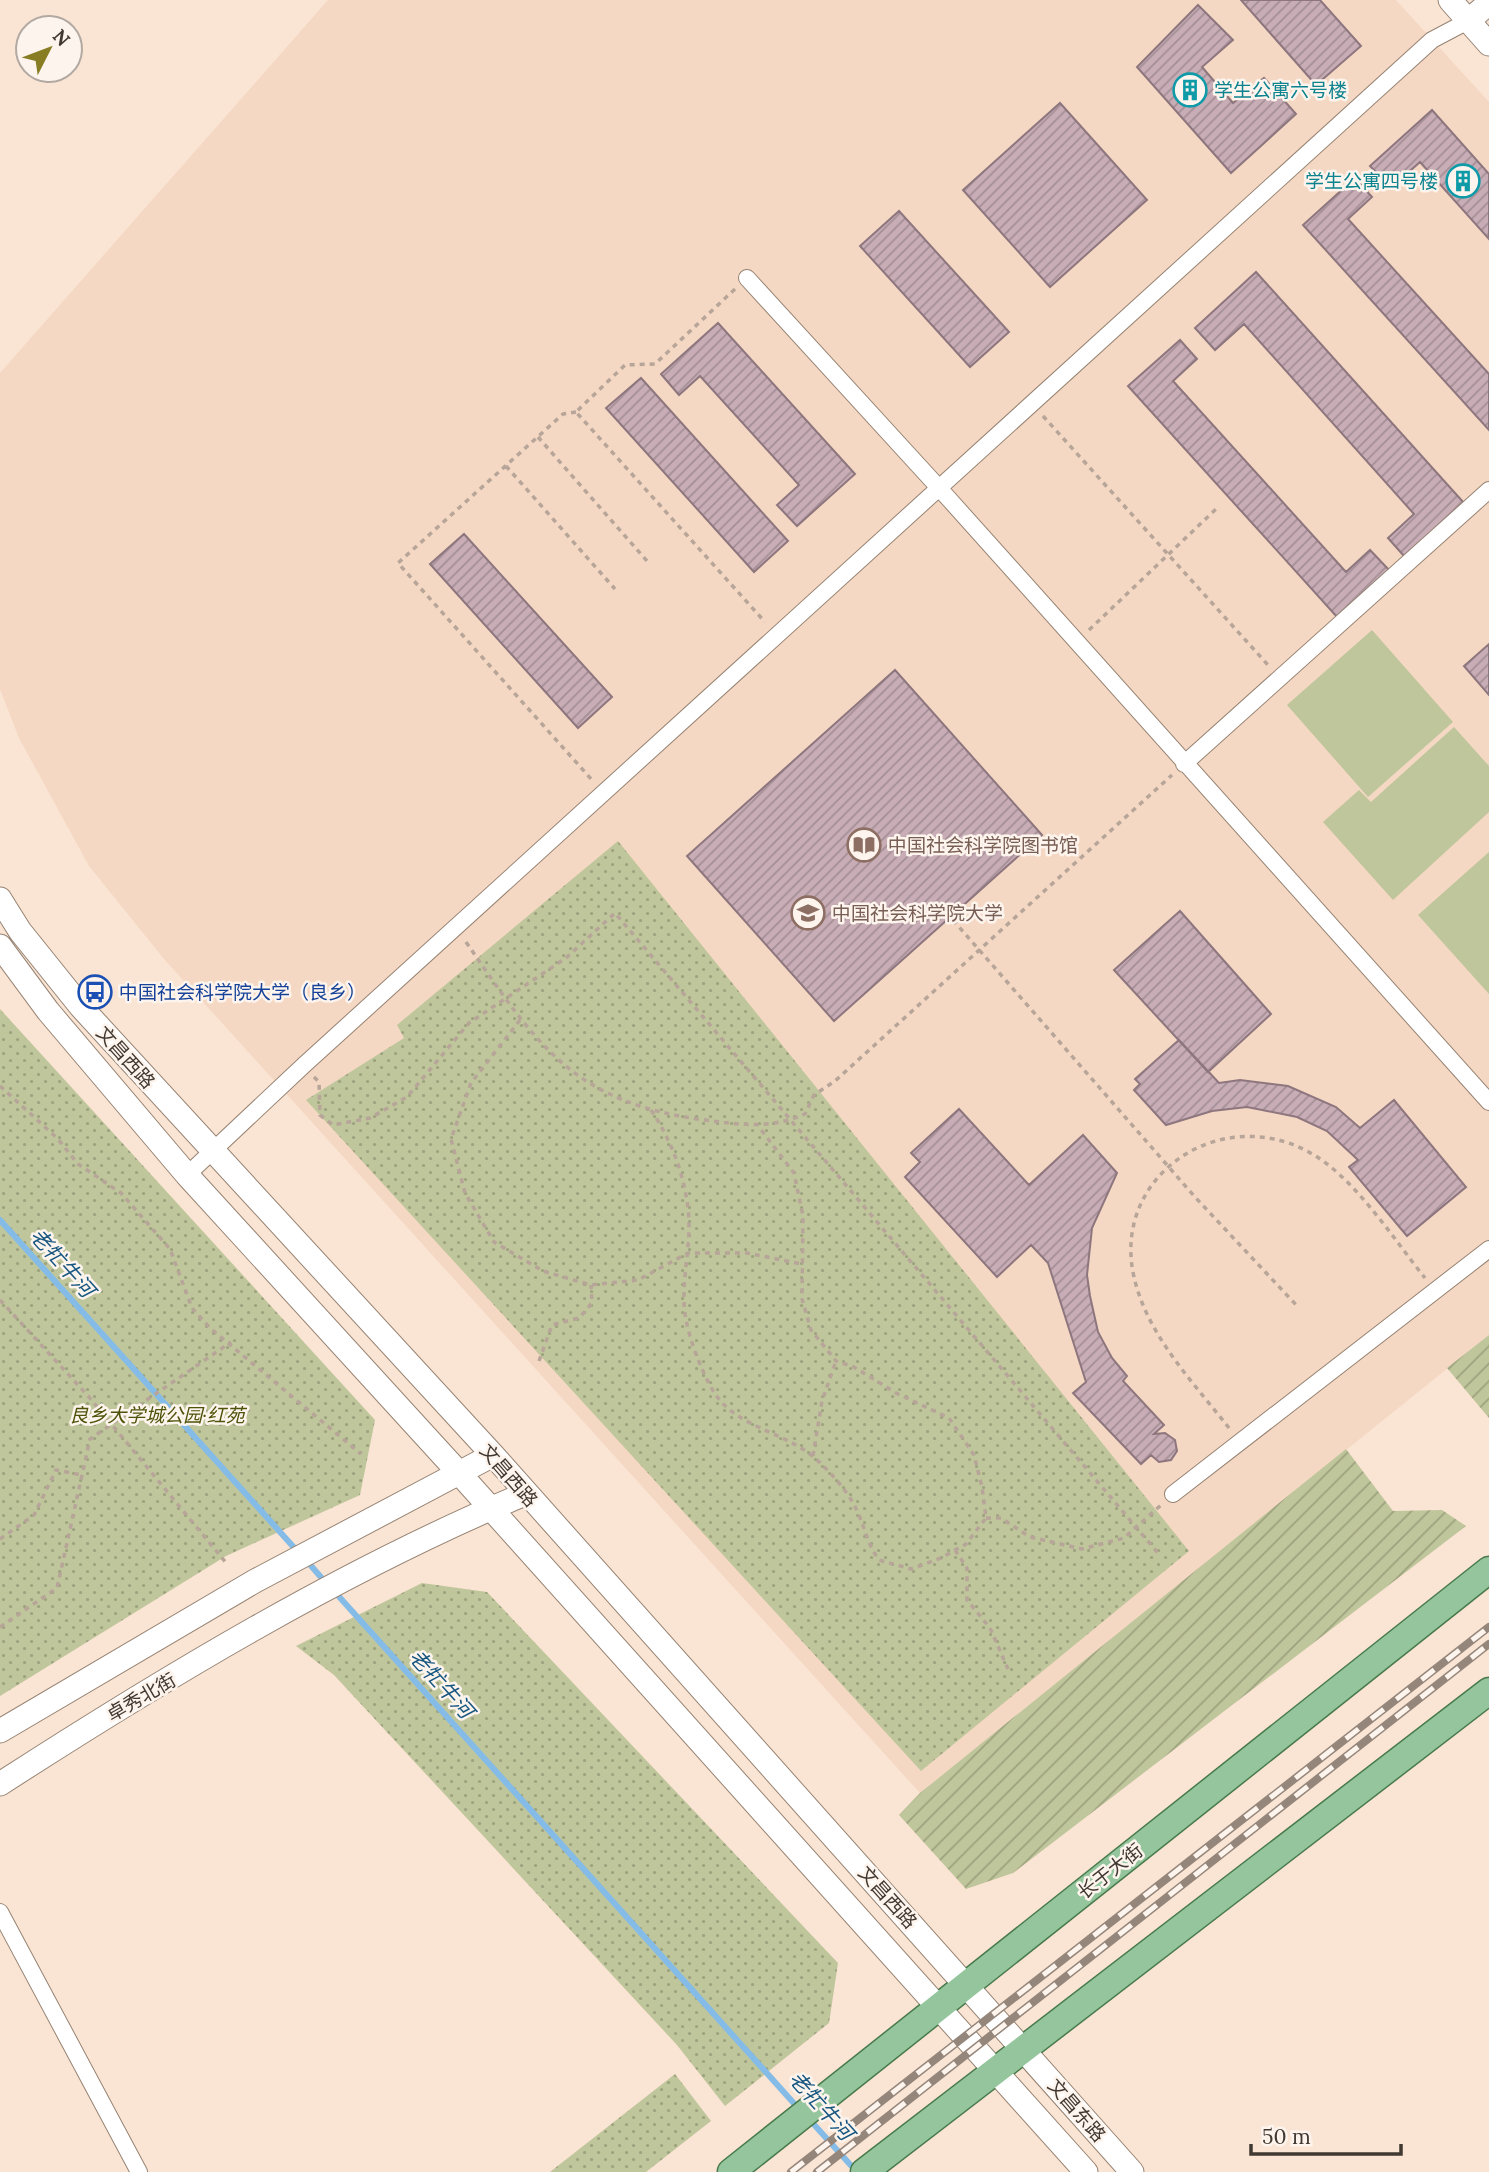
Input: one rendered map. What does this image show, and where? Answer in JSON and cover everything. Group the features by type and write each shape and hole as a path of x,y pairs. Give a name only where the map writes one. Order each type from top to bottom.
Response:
{"main road":[{"path":"1450,0 1489,44"},
{"path":"1468,21 1489,3"},
{"name":"文昌西路","path":"0,899 20,931 81,1007 493,1455 1023,2049"},
{"name":"文昌西路","path":"0,946 48,1011 187,1175 460,1474 995,2071"},
{"path":"0,1731 255,1581 493,1455"},
{"name":"卓秀北街","path":"0,1783 78,1734 285,1614 388,1558 525,1494"},
{"name":"长于大街","path":"732,2172 1489,1570"},
{"path":"863,2172 1489,1691"},
{"name":"文昌东路","path":"1023,2049 1132,2172"},
{"name":"文昌东路","path":"995,2071 1086,2172"}],"street":[{"path":"187,1175 304,1065 1432,40 1468,21"},
{"path":"747,278 940,489 1489,1102"},
{"path":"1184,764 1489,490"},
{"path":"1173,1494 1489,1249"},
{"path":"0,1912 139,2172"}],"path":[{"path":"604,793 398,563 563,414 576,412 625,365 655,364 747,278"},
{"path":"1033,404 1280,678"},
{"path":"576,412 778,636"},
{"path":"538,437 647,561"},
{"path":"506,466 615,589"},
{"path":"1077,642 1216,509"},
{"path":"456,927 520,1020 556,1060 590,1085 633,1106 651,1110 759,1127 791,1121 805,1114 814,1095 835,1081 1184,764"},
{"path":"304,1065 319,1082 320,1115 333,1125 370,1118 407,1097 470,1023 504,997 566,958 615,913 1158,1553"},
{"path":"953,920 1299,1308"},
{"path":"520,1020 471,1083 451,1139 465,1193 494,1242 543,1270 591,1285 638,1280 688,1253 747,1253 801,1264"},
{"path":"0,1086 57,1139 78,1164 121,1193 170,1249 192,1308 210,1328 361,1454"},
{"path":"651,1110 671,1140 680,1168 688,1209 684,1305 697,1353 712,1390 732,1412 813,1456 840,1483 858,1513 866,1541 879,1560 911,1569 966,1544 986,1518 974,1455 949,1418 896,1393 854,1367 836,1361 811,1330 802,1298 803,1216 794,1173 759,1127"},
{"path":"1239,1443 1146,1316 1134,1277 1130,1246 1134,1219 1149,1189 1170,1166 1212,1139 1244,1136 1276,1139 1307,1151 1338,1173 1436,1290"},
{"path":"539,1361 552,1325 579,1318 592,1303 591,1285"},
{"path":"0,1300 113,1425 227,1564"},
{"path":"0,1628 57,1588 90,1439 230,1342"},
{"path":"813,1456 822,1401 836,1361"},
{"path":"0,1539 34,1515 56,1470 82,1475"},
{"path":"986,1518 1001,1518 1030,1536 1082,1549 1124,1538 1173,1494"},
{"path":"956,1550 967,1568 967,1600 990,1628 1008,1669"}],"shaded area":[{"name":"中国社会科学院大学","path":"328,0 1396,0 1489,102 1489,1335 920,1793 164,959 89,866 19,738 0,689 0,373"}],"green space":[{"path":"1372,630 1453,722 1368,797 1287,705"},
{"path":"1454,727 1489,766 1489,812 1393,900 1323,822 1359,790 1371,802"},
{"path":"618,841 1189,1551 921,1771 306,1100 404,1038 397,1025"},
{"path":"1489,852 1489,994 1418,915"},
{"name":"良乡大学城公园·红苑","path":"0,1009 375,1420 360,1495 226,1556 0,1696"},
{"path":"1489,1335 1489,1418 1447,1368"},
{"path":"1346,1449 1393,1511 1442,1510 1466,1526 1013,1873 966,1889 899,1815 920,1793"},
{"path":"422,1583 487,1592 838,1963 829,2023 725,2106 677,2045 334,1675 296,1646"},
{"path":"675,2074 711,2121 646,2172 550,2172"}],"building":[{"path":"1241,0 1320,0 1361,46 1316,85"},
{"name":"学生公寓六号楼","path":"1198,5 1233,40 1202,67 1233,103 1264,78 1296,114 1231,173 1137,67"},
{"path":"1060,103 1147,200 1050,287 963,190"},
{"name":"学生公寓四号楼","path":"1432,110 1489,174 1489,239 1420,162 1391,188 1370,166"},
{"path":"1355,178 1372,197 1348,219 1489,374 1489,430 1303,225"},
{"path":"899,211 1009,332 970,367 860,246"},
{"path":"1256,272 1464,503 1404,556 1388,538 1414,514 1244,324 1215,350 1195,328"},
{"path":"718,323 855,474 797,526 777,505 799,485 700,376 679,395 661,374"},
{"path":"1180,340 1197,359 1173,381 1346,572 1370,550 1390,571 1338,618 1128,386"},
{"path":"641,378 788,541 754,572 606,408"},
{"path":"464,534 612,697 578,728 430,564"},
{"path":"1489,644 1489,695 1464,666"},
{"name":"中国社会科学院图书馆","path":"895,670 1042,835 834,1021 687,856"},
{"path":"1180,911 1271,1014 1208,1072 1114,970"},
{"path":"1179,1040 1219,1083 1240,1080 1288,1086 1336,1107 1360,1128 1394,1100 1466,1187 1407,1236 1349,1167 1358,1160 1327,1131 1297,1117 1247,1107 1212,1111 1166,1125 1134,1090 1140,1084 1135,1079"},
{"path":"959,1109 1029,1185 1083,1135 1117,1173 1092,1228 1087,1275 1090,1296 1098,1332 1112,1358 1127,1376 1123,1381 1164,1425 1154,1434 1165,1433 1175,1440 1177,1451 1171,1460 1159,1462 1151,1455 1141,1464 1073,1393 1086,1382 1048,1263 1031,1245 997,1277 905,1177 920,1162 911,1153"}],"waterway":[{"name":"老牤牛河","path":"0,1220 298,1552"},
{"name":"老牤牛河","path":"306,1560 326,1583"},
{"name":"老牤牛河","path":"334,1591 799,2109"},
{"name":"老牤牛河","path":"809,2119 856,2171"}],"railway":[{"path":"791,2172 1489,1627"},
{"path":"817,2172 1489,1644"}],"place":[{"name":"学生公寓六号楼","path":"1190,90"},
{"name":"学生公寓四号楼","path":"1463,181"},
{"name":"中国社会科学院图书馆","path":"864,845"},
{"name":"中国社会科学院大学","path":"808,913"},
{"name":"中国社会科学院大学（良乡）","path":"95,992"}]}
